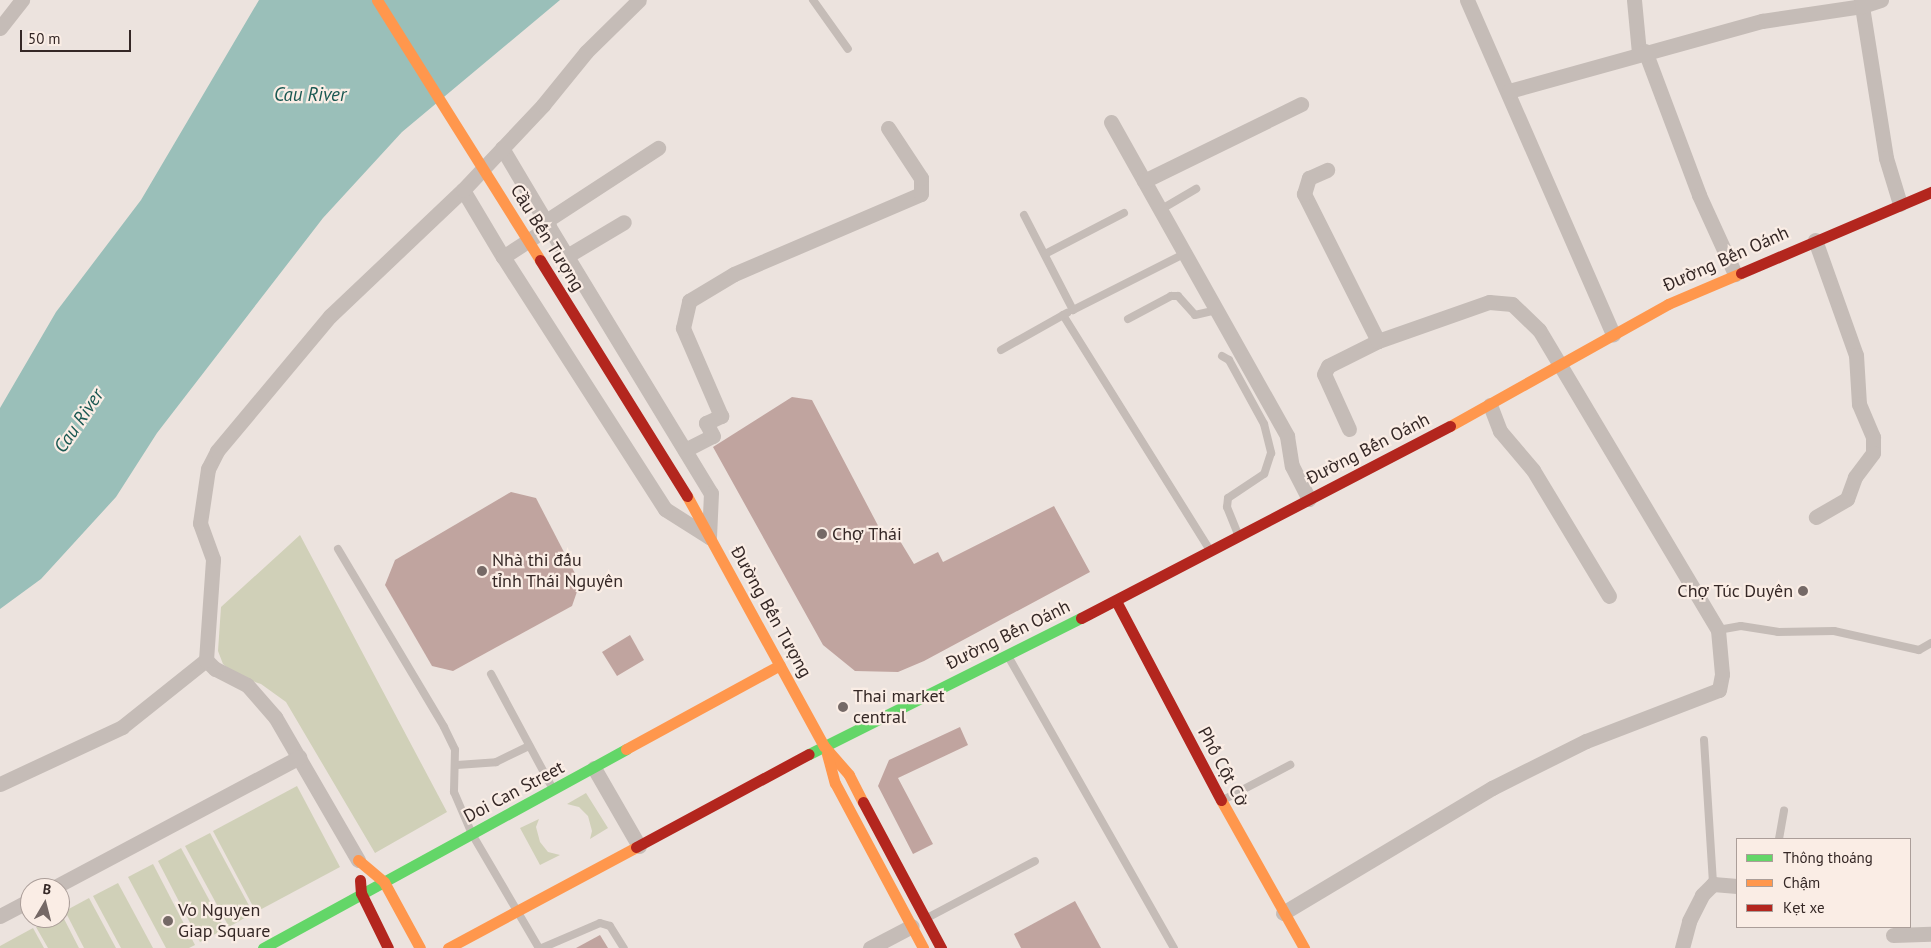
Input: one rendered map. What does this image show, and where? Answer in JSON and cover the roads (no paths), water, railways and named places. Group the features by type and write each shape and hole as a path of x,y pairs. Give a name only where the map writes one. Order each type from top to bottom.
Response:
{"main road":[{"name":"Cầu Bến Tượng","path":"377,0 687,496"},
{"name":"Đường Bến Oánh","path":"824,746 1116,601 1490,405 1558,364 1668,304 1814,240 1931,192"},
{"name":"Đường Bến Tượng","path":"687,496 824,746 849,776 941,948"},
{"name":"Phố Cột Cờ","path":"1116,601 1221,801 1304,948"},
{"name":"Doi Can Street","path":"263,948 361,893 554,791 780,665"},
{"name":"Đường Bến Tượng","path":"824,746 835,783 923,948"},
{"path":"448,948 824,746"},
{"path":"358,860 384,882 420,948"},
{"path":"358,860 361,893 388,948"}],"street":[{"path":"0,28 22,0"},
{"path":"358,860 275,717 247,685 214,669 206,660 213,559 200,523 208,469 216,451 330,316 463,190 586,52 639,0"},
{"path":"1467,0 1509,91 1613,334"},
{"path":"1634,0 1642,52 1699,195 1735,274"},
{"path":"1509,91 1642,52 1762,21 1881,0"},
{"path":"1862,3 1886,158 1900,204"},
{"path":"1144,181 1300,104"},
{"path":"1111,122 1287,436 1292,466 1309,499"},
{"path":"685,450 713,436 706,423 721,416 684,328 689,301 734,274 921,194 921,178 888,128"},
{"path":"463,190 665,509 709,537 711,493 502,148"},
{"path":"504,257 548,224 658,148"},
{"path":"1327,170 1310,178 1304,194 1378,341"},
{"path":"567,256 624,222"},
{"path":"1814,240 1856,355 1858,404 1873,437 1873,453 1855,477 1847,499 1816,517"},
{"path":"1283,913 1509,779 1586,740 1719,690 1722,674 1718,630 1539,330 1512,304 1504,302 1471,306 1378,341 1328,366 1324,374 1349,429"},
{"path":"1490,405 1500,431 1533,470 1609,596"},
{"path":"0,784 122,727 206,660"},
{"path":"70,878 299,757"},
{"path":"594,768 639,846"},
{"path":"1682,948 1689,921 1702,895 1713,884 1736,886"},
{"path":"0,916 20,905"},
{"path":"870,948 912,926"},
{"path":"1894,937 1931,934"}],"lane":[{"path":"824,0 815,3 848,49"},
{"path":"1160,210 1196,189"},
{"path":"1045,254 1124,213"},
{"path":"1024,215 1073,310"},
{"path":"1001,350 1073,310 1186,253"},
{"path":"1128,319 1170,296 1178,296 1195,315 1217,310"},
{"path":"1064,315 1210,551"},
{"path":"1222,356 1229,360 1264,424 1270,445 1269,466 1264,474 1228,498 1227,508 1239,536"},
{"path":"338,549 444,727 455,750 457,765 454,792 472,834 541,948 600,923 610,926 624,948"},
{"path":"1718,630 1741,626 1778,632 1834,631 1919,650 1931,644"},
{"path":"1007,655 1174,948"},
{"path":"491,674 554,791"},
{"path":"1704,740 1713,884"},
{"path":"457,765 496,762 529,746"},
{"path":"1221,801 1290,765"},
{"path":"1779,838 1784,810"},
{"path":"912,926 1035,861"}],"water":[{"name":"Cau River","path":"259,0 560,0 402,132 323,218 157,433 116,497 41,579 0,609 0,408 56,312 141,200"}],"place":[{"name":"Chợ Thái","path":"822,534"},
{"name":"Nhà thi đấu tỉnh Thái Nguyên","path":"482,571"},
{"name":"Chợ Túc Duyên","path":"1803,591"},
{"name":"Thai market central","path":"843,707"},
{"name":"Vo Nguyen Giap Square","path":"168,921"}]}
